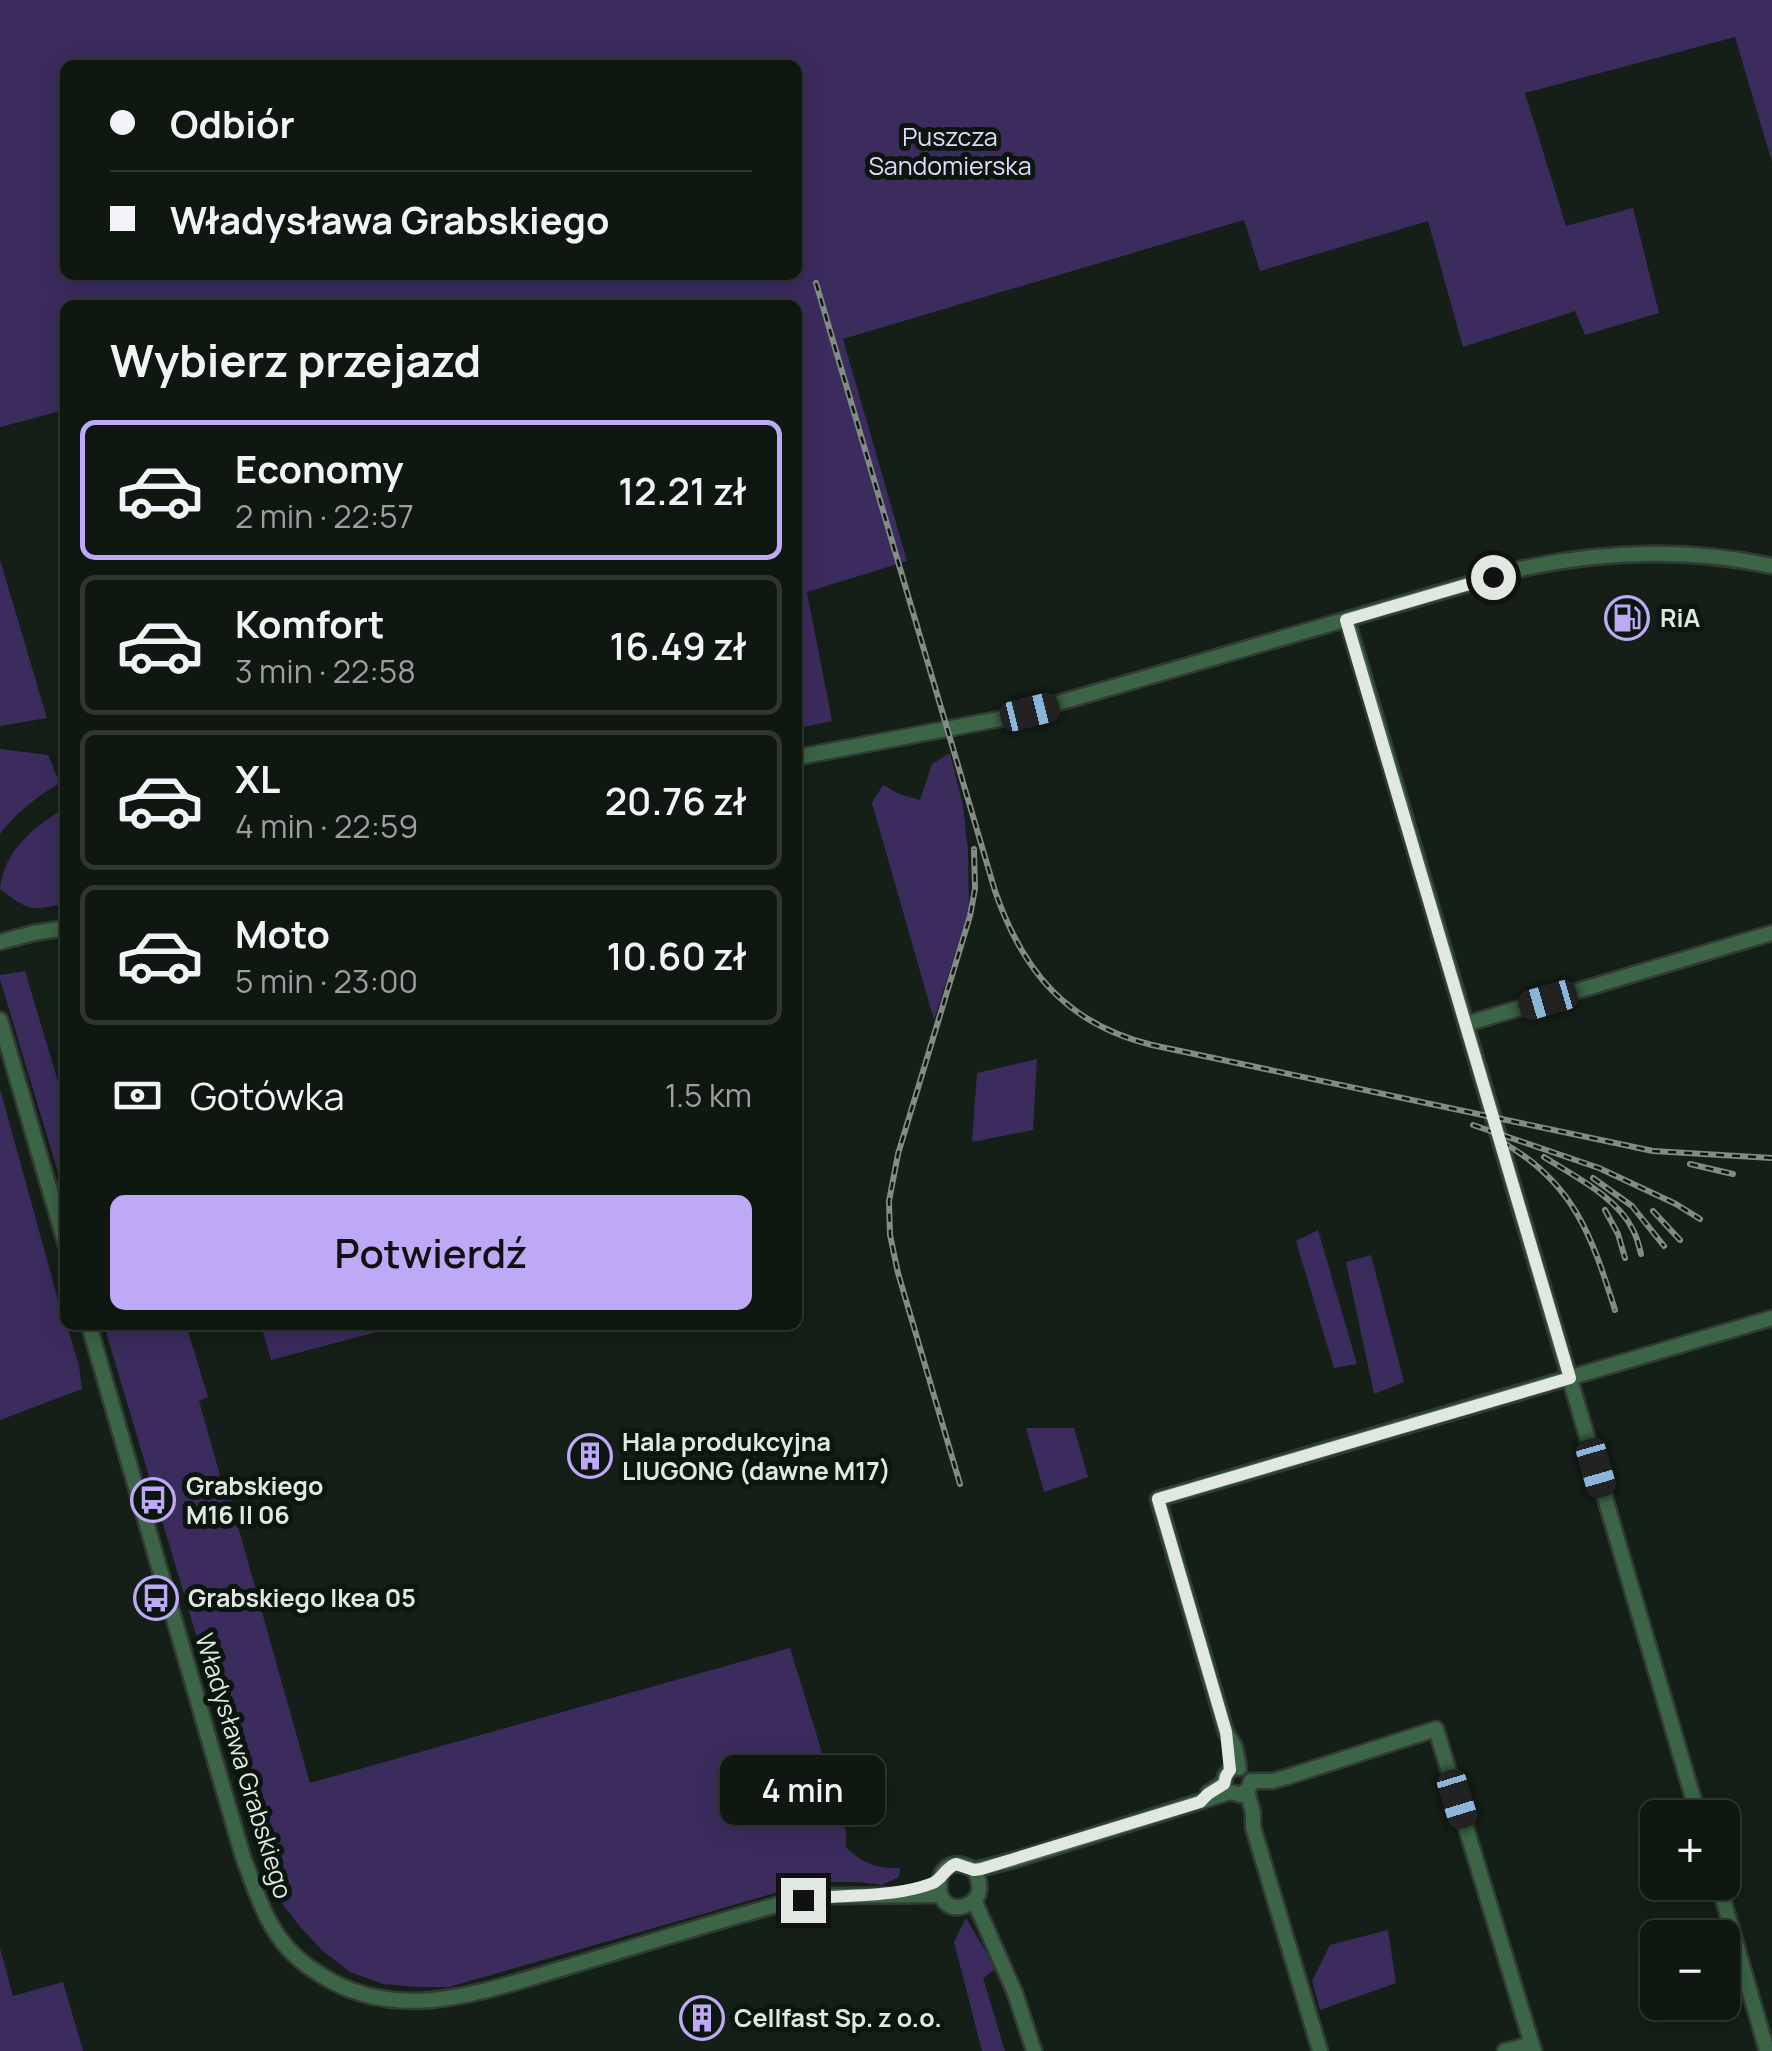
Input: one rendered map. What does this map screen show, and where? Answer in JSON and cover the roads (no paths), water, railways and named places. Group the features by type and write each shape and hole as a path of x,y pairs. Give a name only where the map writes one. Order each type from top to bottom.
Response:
{"street":[{"path":"802,756 1010,718 1520,569 1586,557 1641,554 1698,555 1772,566"},
{"path":"1346,620 1694,1800"},
{"path":"0,942 60,929"},
{"path":"0,930 34,932"},
{"path":"1466,1024 1772,934"},
{"path":"0,1020 60,1225"},
{"path":"1320,2051 1252,1813 1237,1783 1226,1732 1158,1499 1772,1318"},
{"name":"Władysława Grabskiego","path":"90,1330 243,1857 263,1910 281,1940 304,1964 358,1994 388,2001 427,2002 486,1991 784,1903 940,1888"},
{"path":"977,1877 1084,1833 1200,1802 1237,1783 1287,1777 1436,1729 1532,2048 1506,2051"},
{"path":"956,1864 977,1877 978,1895 969,1903 950,1904 940,1888 944,1871 956,1864"},
{"path":"1723,1900 1767,2051"},
{"path":"969,1903 1015,1993 1034,2051"}],"railway":[{"path":"816,283 995,891 1019,946 1052,991 1096,1023 1152,1045 1653,1151 1772,1158"},
{"path":"960,1484 898,1273 890,1235 889,1201 898,1154 970,916 975,889 974,849"},
{"path":"1473,1125 1599,1168 1700,1219"},
{"path":"1502,1142 1527,1158 1563,1193 1588,1235 1615,1310"},
{"path":"1544,1157 1617,1207 1633,1230 1641,1254"},
{"path":"1690,1164 1733,1174"},
{"path":"1593,1178 1632,1206 1664,1246"},
{"path":"1605,1210 1625,1258"},
{"path":"1653,1211 1680,1240"}],"place":[{"name":"RiA","path":"1627,618"},
{"name":"Hala produkcyjna LIUGONG (dawne M17)","path":"590,1456"},
{"name":"Grabskiego M16 II 06","path":"153,1500"},
{"name":"Grabskiego Ikea 05","path":"156,1598"},
{"name":"Cellfast Sp. z o.o.","path":"702,2018"}],"park label":[{"name":"Puszcza Sandomierska","path":"950,152"}]}
